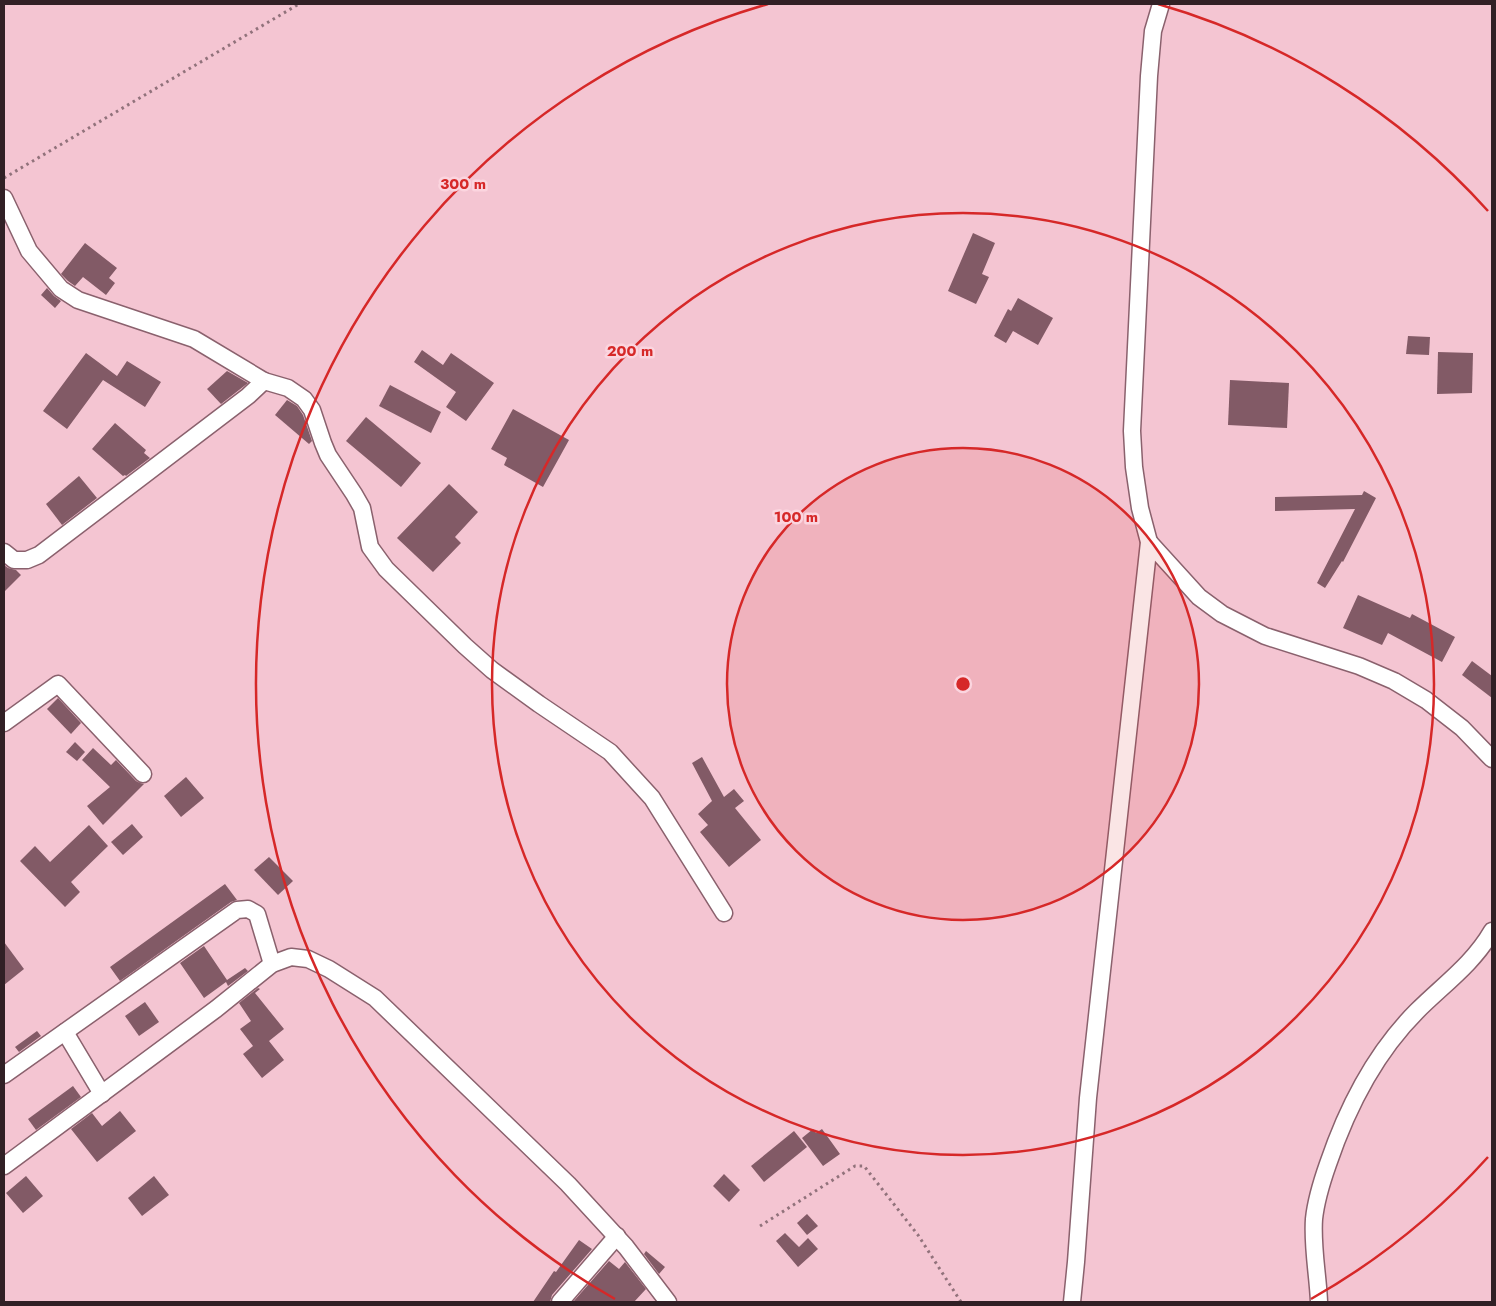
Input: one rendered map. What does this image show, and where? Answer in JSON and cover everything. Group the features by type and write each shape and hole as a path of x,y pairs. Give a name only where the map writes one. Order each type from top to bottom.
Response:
{"street":[{"path":"1072,1302 1089,1088 1149,542 1140,508 1134,467 1132,431 1149,76 1153,31 1161,4"},
{"path":"4,198 29,251 61,289 78,300 194,339 264,380 288,388 304,399 312,410 328,455 362,508 370,546 386,570 464,646 492,670 610,752 652,798 724,913"},
{"path":"4,552 14,560 27,560 39,556 248,396 264,380"},
{"path":"1149,542 1198,597 1222,614 1265,636 1360,666 1394,681 1426,700 1462,728 1492,759"},
{"path":"4,723 58,684 143,774"},
{"path":"4,1075 237,910 248,908 257,914 272,964"},
{"path":"1318,1302 1314,1218 1322,1182 1337,1138 1365,1080 1390,1042 1417,1011 1460,972 1487,941 1492,931"},
{"path":"4,1166 216,1009 272,964 291,957 308,959 329,969 375,998 568,1184 626,1247 660,1299"},
{"path":"65,1032 102,1094"},
{"path":"560,1302 617,1236"}],"path":[{"path":"4,178 300,4"},
{"path":"760,1226 855,1166 864,1166 918,1235 961,1302"}],"building":[{"path":"973,233 995,243 982,274 989,277 976,304 948,291"},
{"path":"85,243 117,268 109,278 115,283 106,295 83,277 75,286 61,274"},
{"path":"47,288 61,301 55,308 41,295"},
{"path":"1018,298 1053,318 1038,345 1013,331 1006,343 994,336 1008,309 1011,311"},
{"path":"1408,336 1430,337 1429,355 1406,354"},
{"path":"422,350 443,365 451,353 494,383 466,421 446,407 456,392 414,362"},
{"path":"1438,352 1473,353 1472,393 1437,394"},
{"path":"86,353 117,376 127,361 161,382 145,407 103,380 67,429 43,411"},
{"path":"227,371 248,383 221,404 207,389"},
{"path":"1230,380 1289,383 1287,428 1228,425"},
{"path":"390,385 441,412 431,433 379,406"},
{"path":"287,400 297,406 303,415 312,441 309,444 275,415"},
{"path":"513,409 569,440 543,487 504,465 507,458 491,449"},
{"path":"366,417 421,463 401,487 346,441"},
{"path":"115,423 146,450 144,453 150,458 126,476 123,476 92,449"},
{"path":"79,476 97,498 62,525 46,504"},
{"path":"449,484 478,512 455,537 461,543 433,572 397,538"},
{"path":"1364,491 1376,498 1343,562 1325,588 1317,583 1355,509 1275,511 1275,497 1362,495"},
{"path":"4,565 16,570 21,575 4,592"},
{"path":"1358,595 1410,618 1412,614 1455,637 1442,662 1388,633 1382,645 1343,628"},
{"path":"1472,661 1492,676 1492,698 1462,675"},
{"path":"58,698 81,723 71,734 47,709"},
{"path":"75,742 85,752 77,761 66,752"},
{"path":"93,748 111,765 116,760 136,781 144,784 103,825 87,806 110,787 82,760"},
{"path":"702,757 724,797 734,789 744,801 735,808 761,840 729,867 700,832 708,825 698,814 712,801 692,763"},
{"path":"186,777 204,798 181,817 164,796"},
{"path":"132,824 143,837 123,855 111,842"},
{"path":"89,825 108,846 71,882 80,892 65,907 20,861 35,846 50,862"},
{"path":"269,857 293,881 278,895 254,870"},
{"path":"225,884 237,900 231,902 120,981 110,967"},
{"path":"4,942 24,969 4,985"},
{"path":"204,946 227,980 245,968 248,971 228,986 226,982 204,998 180,963"},
{"path":"258,988 260,989 255,993 284,1029 269,1041 284,1060 262,1078 243,1054 253,1046 240,1029 251,1021 239,1003"},
{"path":"145,1002 159,1022 139,1036 125,1016"},
{"path":"37,1031 41,1036 19,1052 15,1047"},
{"path":"73,1086 81,1097 36,1130 28,1119"},
{"path":"120,1111 136,1131 97,1162 71,1129 92,1113 102,1126"},
{"path":"813,1129 816,1133 822,1129 840,1154 823,1166 802,1138"},
{"path":"794,1131 807,1147 764,1182 751,1166"},
{"path":"724,1174 740,1190 729,1202 713,1186"},
{"path":"26,1176 43,1196 23,1213 6,1193"},
{"path":"154,1176 169,1195 142,1216 128,1198"},
{"path":"807,1214 818,1226 807,1235 797,1223"},
{"path":"785,1233 799,1247 808,1238 818,1249 798,1267 776,1241"},
{"path":"579,1240 592,1249 552,1295 550,1302 533,1302 554,1271 556,1272"},
{"path":"646,1251 665,1267 659,1274 644,1254"},
{"path":"609,1261 619,1269 625,1262 646,1289 634,1302 573,1302"}]}
